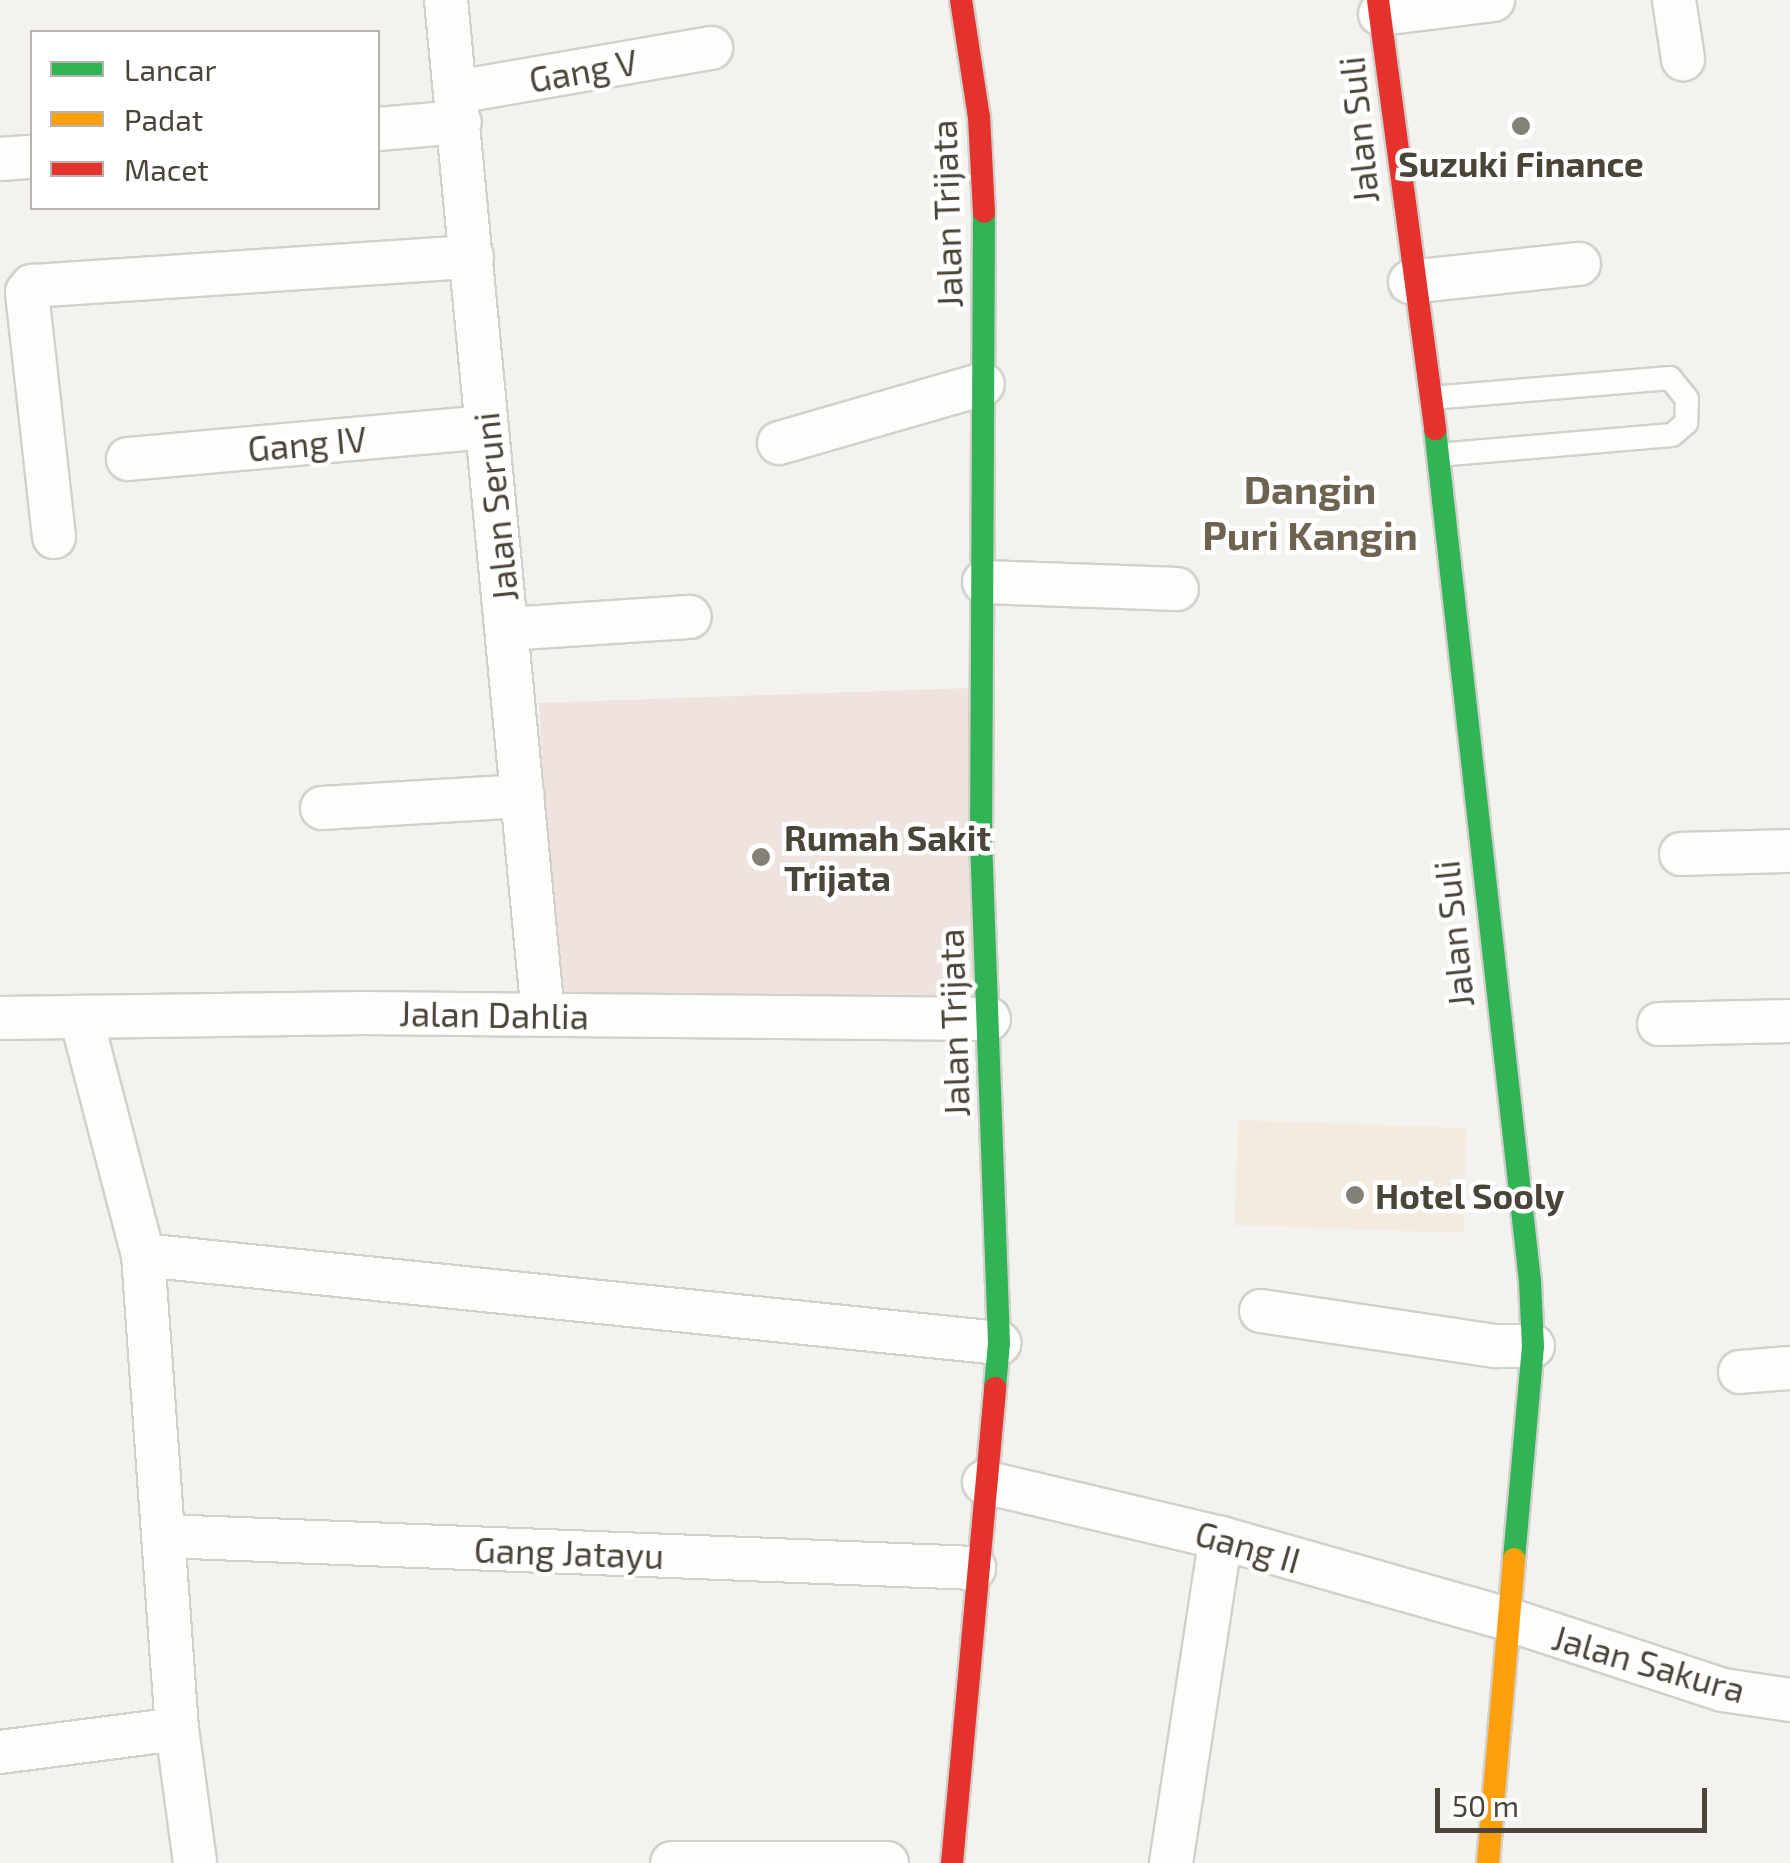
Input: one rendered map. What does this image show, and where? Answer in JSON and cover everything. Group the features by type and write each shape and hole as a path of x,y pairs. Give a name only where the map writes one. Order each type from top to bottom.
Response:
{"street":[{"name":"Jalan Seruni","path":"446,0 543,1014"},
{"name":"Jalan Trijata","path":"952,1863 974,1568 999,1344 981,840 987,266 979,117 961,0"},
{"path":"1379,7 1493,0"},
{"path":"1674,0 1683,58"},
{"name":"Jalan Suli","path":"1379,7 1410,282 1438,455 1533,1346 1488,1863"},
{"name":"Gang V","path":"380,128 710,48"},
{"path":"0,159 30,156"},
{"path":"54,537 27,292 32,286 472,257"},
{"path":"1410,282 1579,264"},
{"path":"778,443 983,384"},
{"name":"Gang IV","path":"128,459 486,427"},
{"path":"984,582 1177,589"},
{"path":"507,629 690,618"},
{"path":"322,808 523,796"},
{"path":"1682,854 1790,851"},
{"name":"Jalan Dahlia","path":"0,1018 543,1014 989,1019"},
{"path":"81,1017 143,1255 177,1729 195,1863"},
{"path":"1659,1024 1790,1021"},
{"path":"143,1255 999,1344"},
{"path":"1261,1311 1496,1346 1533,1346"},
{"path":"1740,1372 1790,1368"},
{"name":"Gang II","path":"984,1482 1221,1538 1510,1620"},
{"name":"Gang Jatayu","path":"164,1536 974,1568"},
{"path":"1171,1863 1221,1538"},
{"name":"Jalan Sakura","path":"1510,1620 1723,1690 1790,1700"},
{"path":"0,1752 177,1729"},
{"path":"672,1863 887,1863"}],"lane":[{"path":"1428,399 1670,378 1687,399 1686,423 1672,435 1438,455"}],"shaded area":[{"name":"Rumah Sakit Trijata","path":"968,688 979,1001 550,1016 539,703"},
{"name":"Hotel Sooly","path":"1238,1120 1467,1128 1463,1233 1234,1225"}],"traffic: fast":[{"path":"984,212 981,840 999,1343 995,1388"},
{"path":"1435,429 1530,1281 1533,1346 1514,1559"}],"traffic: slow":[{"path":"1488,1863 1514,1559"}],"traffic: jam":[{"path":"961,0 979,117 984,212"},
{"path":"1378,0 1435,429"},
{"path":"952,1863 995,1388"}],"place":[{"name":"Suzuki Finance","path":"1521,126"},
{"name":"Rumah Sakit Trijata","path":"761,857"},
{"name":"Hotel Sooly","path":"1355,1195"}],"district":[{"name":"Dangin Puri Kangin","path":"1310,511"}]}
